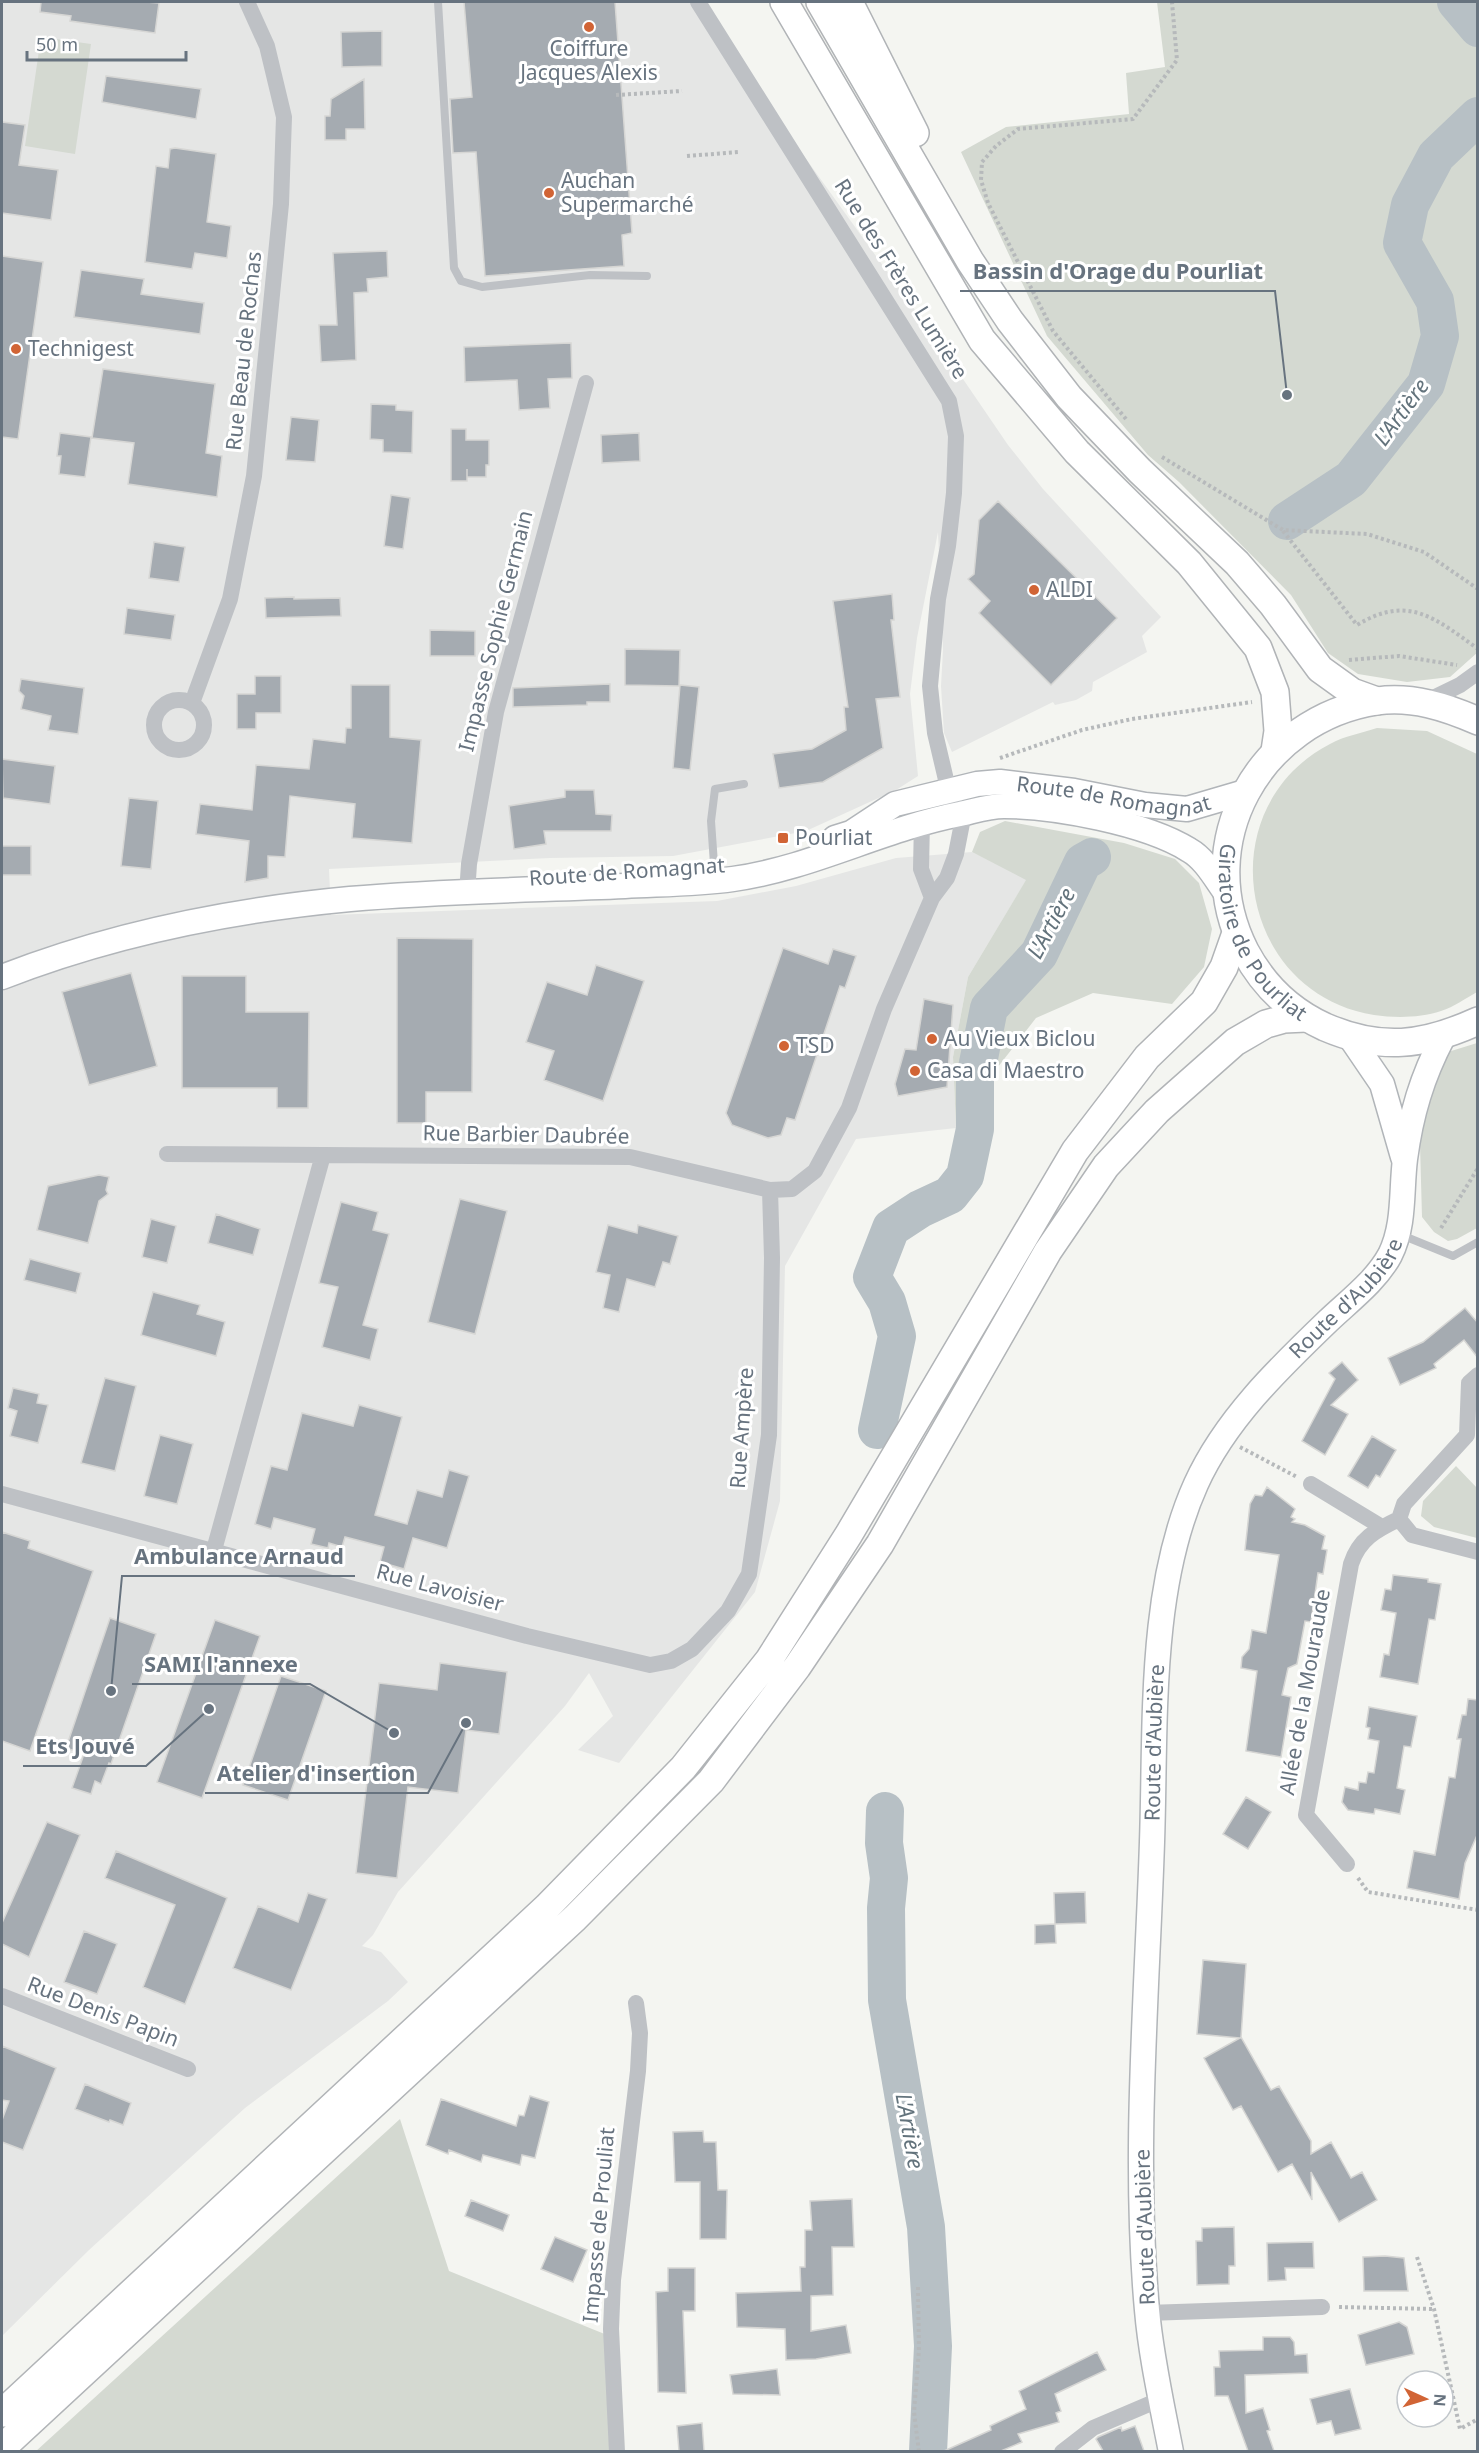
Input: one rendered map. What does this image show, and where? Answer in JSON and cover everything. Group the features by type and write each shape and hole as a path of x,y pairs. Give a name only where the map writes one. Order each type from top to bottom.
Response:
{"main road":[{"path":"784,2 982,340 1077,452 1190,563 1238,620 1258,648 1275,692 1278,731 1275,751"},
{"path":"820,2 970,261 1010,321 1069,397 1140,471 1237,562 1273,605 1320,669 1352,692 1377,701"},
{"path":"849,2 933,168 970,261"},
{"name":"Giratoire de Pourliat","path":"1478,721 1453,710 1425,702 1377,701 1340,710 1305,727 1275,751 1245,792 1228,841 1226,893 1236,933 1253,967 1271,988 1306,1018 1350,1037 1396,1044 1443,1037 1478,1021"},
{"name":"Route de Romagnat","path":"207,913 467,888 760,874 831,855 922,821 955,801 999,782 1074,791 1145,805 1187,809 1245,792"},
{"name":"Route de Romagnat","path":"714,875 851,833 895,804 955,801 1034,807 1127,825 1190,850 1207,865 1226,893"},
{"path":"2,960 60,942 207,913"},
{"path":"2,977 207,913"},
{"path":"2,2413 538,1915 683,1768 775,1650 849,1534 1075,1151 1148,1057 1204,1002 1224,967 1236,933"},
{"path":"2,2448 575,1918 711,1781 797,1667 880,1544 1048,1251 1106,1166 1157,1111 1235,1041 1266,1024 1284,1019 1306,1018"},
{"name":"Route d'Aubière","path":"1350,1037 1382,1084 1405,1162"},
{"name":"Route d'Aubière","path":"1171,2451 1147,2313 1140,2190 1158,1677 1166,1575 1196,1484 1232,1424 1275,1371 1372,1279 1390,1256 1403,1199 1405,1162 1415,1101 1426,1068 1443,1037"}],"street":[{"name":"Rue Beau de Rochas","path":"192,703 230,599 254,476 281,204 284,117 267,46 247,2"},
{"name":"Rue des Frères Lumière","path":"698,2 950,401 956,436 954,493 948,546 938,599 930,686 935,733 955,801"},
{"name":"Impasse Sophie Germain","path":"467,888 482,782 496,712 586,383"},
{"path":"1425,702 1460,685 1477,672"},
{"name":"Rue Barbier Daubrée","path":"166,1154 630,1157 770,1190 792,1189 815,1171 849,1108 884,1009 932,898 946,878 956,854 955,801"},
{"path":"922,821 921,869 932,898"},
{"path":"214,1550 323,1155"},
{"name":"Rue Ampère","path":"692,1649 728,1611 749,1574 769,1435 772,1258 770,1190"},
{"path":"1478,1375 1469,1383 1467,1435 1404,1504 1399,1520 1412,1535 1478,1552"},
{"path":"1304,1480 1382,1527"},
{"name":"Rue Lavoisier","path":"2,1494 527,1636 650,1665 671,1661 692,1649"},
{"name":"Allée de la Mouraude","path":"1347,1864 1306,1815 1351,1564 1356,1550 1364,1539 1382,1527 1399,1520"},
{"name":"Rue Denis Papin","path":"2,1996 188,2069"},
{"name":"Impasse de Prouliat","path":"617,2451 611,2329 613,2280 638,2071 640,2033 636,2003"},
{"path":"1147,2313 1322,2307"},
{"path":"1062,2451 1093,2428 1161,2399"}],"lane":[{"path":"438,2 454,268 461,281 482,286 590,275 647,276"},
{"path":"714,875 711,821 714,789 744,784"},
{"path":"1397,1233 1453,1256 1478,1242"}],"path":[{"path":"1132,426 1053,331 988,203 981,180 982,162 996,146 1018,129 1132,119 1177,60 1172,2"},
{"path":"616,95 682,91"},
{"path":"687,156 739,152"},
{"path":"1153,452 1283,530 1357,625 1373,615 1393,610 1414,611 1435,619 1478,650"},
{"path":"1283,530 1367,534 1424,552 1478,589"},
{"path":"1320,669 1369,656 1399,656 1447,661 1477,672"},
{"path":"995,760 1082,730 1229,703 1260,701 1275,692"},
{"path":"1441,1228 1478,1168"},
{"path":"1244,1449 1304,1480"},
{"path":"1347,1864 1368,1892 1478,1910"},
{"path":"1417,2257 1434,2309 1460,2430 1478,2419"},
{"path":"918,2287 919,2350 914,2412 919,2451"},
{"path":"1322,2307 1434,2309"}],"shaded area":[{"path":"2,2 693,2 935,338 1008,445 1043,489 1161,617 1142,636 1147,652 1093,682 1092,691 1076,700 1055,705 1053,702 952,752 944,733 941,686 943,650 938,532 917,638 910,694 918,776 896,790 806,831 673,856 550,858 329,869 331,915 717,901 796,886 896,858 972,852 1027,879 968,977 953,1057 956,1128 856,1139 785,1266 780,1501 755,1592 619,1763 578,1750 613,1716 589,1673 565,1706 398,1892 373,1935 362,1946 381,1952 408,1982 388,2001 245,2108 89,2250 2,2336"},
{"path":"1157,2 1477,2 1478,652 1450,677 1407,682 1358,674 1328,653 1291,595 1179,482 1148,455 1047,336 961,152 1006,127 1129,114 1126,73 1165,67"},
{"path":"41,37 91,44 75,154 25,146"},
{"path":"1377,728 1427,731 1477,754 1477,992 1446,1009 1425,1015 1399,1017 1374,1015 1328,1000 1292,972 1268,936 1255,895 1254,852 1266,810 1291,773 1330,744"},
{"path":"1005,821 1124,843 1175,859 1199,883 1212,929 1204,967 1172,1004 1093,993 1036,1018 987,1081 956,1128 953,1057 968,977 1026,880 972,852 980,832"},
{"path":"1477,1043 1477,1228 1457,1239 1448,1241 1434,1232 1422,1217 1419,1109 1448,1052"},
{"path":"1456,1466 1477,1488 1477,1538 1434,1527 1421,1516 1423,1501"},
{"path":"400,2119 449,2271 612,2337 617,2451 35,2452"}],"building":[{"path":"41,2 159,3 155,33 70,21 71,16 40,12"},
{"name":"Auchan Supermarché","path":"464,2 615,2 632,233 622,235 624,266 485,276 476,152 453,153 450,99 472,97"},
{"path":"382,31 382,66 342,67 341,32"},
{"path":"106,76 201,89 196,119 102,102"},
{"path":"364,79 365,129 346,129 346,140 325,140 325,116 330,116 331,99"},
{"path":"2,122 25,125 19,165 58,170 51,220 2,213"},
{"path":"170,149 216,154 207,222 231,226 227,258 195,253 192,269 145,262 156,166 168,168"},
{"path":"387,251 388,277 367,279 368,292 354,293 356,360 321,362 319,325 337,325 333,253"},
{"name":"Technigest","path":"2,256 43,262 18,439 2,437"},
{"path":"81,270 144,279 141,294 204,303 200,334 74,317"},
{"path":"571,343 572,378 548,379 550,408 519,410 517,380 465,382 464,347"},
{"path":"103,369 215,384 206,453 222,456 217,497 128,484 134,443 92,438"},
{"path":"371,404 396,405 396,410 413,411 412,453 383,452 383,440 370,439"},
{"path":"291,417 319,420 315,462 286,460"},
{"path":"451,429 466,429 466,440 489,440 489,465 486,465 486,477 467,477 467,481 451,481"},
{"path":"60,433 91,437 85,477 59,474 61,456 57,456"},
{"path":"639,433 640,461 602,463 601,435"},
{"path":"391,495 410,498 403,549 384,546"},
{"name":"ALDI","path":"998,501 1117,618 1051,685 979,613 990,601 968,579 974,574 979,520"},
{"path":"154,542 185,547 179,582 149,578"},
{"path":"892,594 894,620 891,620 900,697 876,699 883,748 823,782 779,788 773,754 812,749 846,730 844,707 848,707 833,601"},
{"path":"294,597 294,599 340,598 341,616 266,618 265,598"},
{"path":"127,608 175,615 171,640 124,634"},
{"path":"430,630 475,631 475,656 430,656"},
{"path":"625,649 680,650 679,686 625,685"},
{"path":"255,676 281,676 281,713 256,713 256,729 237,729 237,694 255,694"},
{"path":"21,679 84,688 78,734 48,730 51,716 21,709 24,696 19,691"},
{"path":"610,684 610,702 587,702 587,705 513,707 513,688"},
{"path":"351,685 390,685 390,737 421,740 412,843 352,838 355,804 290,796 285,857 268,856 268,878 245,882 249,841 196,834 200,804 252,810 256,765 309,769 313,739 345,743 346,728 351,728"},
{"path":"680,685 699,687 690,770 673,768"},
{"path":"2,759 55,766 50,804 3,798"},
{"path":"565,790 594,790 596,814 612,815 611,831 544,831 546,844 514,849 509,806 565,797"},
{"path":"129,798 158,801 151,869 121,866"},
{"path":"2,846 31,846 31,875 2,875"},
{"path":"397,938 473,939 472,1092 426,1092 426,1123 397,1123"},
{"name":"TSD","path":"783,948 828,964 833,949 856,956 845,988 840,986 795,1120 787,1118 781,1135 768,1138 732,1125 726,1113"},
{"path":"596,965 644,981 603,1101 544,1080 554,1051 526,1042 547,982 587,995"},
{"path":"131,973 157,1066 89,1085 62,992"},
{"path":"182,976 246,976 246,1012 309,1012 308,1108 277,1108 277,1088 182,1088"},
{"path":"924,999 953,1005 947,1087 898,1096 895,1084 905,1049 916,1050"},
{"path":"99,1175 109,1177 106,1190 108,1194 99,1201 88,1243 37,1230 48,1186"},
{"path":"460,1199 507,1211 475,1334 428,1322"},
{"path":"341,1202 378,1212 373,1230 389,1234 363,1325 378,1329 370,1360 322,1347 338,1287 319,1283"},
{"path":"216,1214 260,1229 253,1255 208,1243"},
{"path":"151,1219 176,1226 167,1263 142,1257"},
{"path":"608,1225 637,1233 638,1225 678,1236 670,1264 663,1262 655,1287 627,1279 619,1312 603,1308 610,1275 596,1272"},
{"path":"30,1259 81,1273 76,1293 24,1280"},
{"path":"153,1292 200,1305 197,1314 225,1322 216,1356 141,1335"},
{"path":"1465,1308 1478,1323 1478,1358 1464,1340 1434,1364 1436,1368 1400,1385 1388,1358 1423,1342"},
{"path":"1342,1362 1358,1380 1331,1405 1348,1414 1325,1455 1302,1441 1335,1379 1329,1373"},
{"path":"105,1378 136,1386 115,1471 81,1463"},
{"path":"13,1388 39,1394 37,1403 48,1405 38,1443 10,1436 17,1411 8,1408"},
{"path":"359,1405 402,1417 375,1515 407,1524 417,1490 442,1497 449,1470 469,1476 447,1548 413,1538 404,1569 380,1562 384,1547 345,1537 342,1547 329,1543 328,1548 311,1544 315,1529 274,1518 271,1529 255,1524 271,1466 287,1470 302,1413 353,1426"},
{"path":"160,1435 193,1444 177,1504 144,1496"},
{"path":"1372,1436 1396,1450 1380,1477 1376,1475 1368,1488 1348,1476"},
{"path":"1267,1487 1295,1509 1291,1517 1295,1519 1292,1522 1305,1525 1325,1536 1322,1549 1327,1550 1323,1574 1318,1573 1311,1622 1305,1621 1297,1664 1288,1668 1282,1695 1291,1697 1281,1757 1246,1751 1257,1671 1241,1668 1242,1657 1249,1649 1252,1630 1266,1633 1279,1555 1245,1550 1250,1504 1255,1495 1262,1496"},
{"path":"2,1532 30,1541 28,1548 93,1571 30,1751 2,1741"},
{"path":"1393,1575 1428,1579 1428,1582 1441,1584 1435,1620 1429,1619 1418,1684 1380,1677 1384,1654 1389,1655 1396,1613 1381,1610 1385,1589 1391,1590"},
{"path":"110,1618 156,1634 111,1764 109,1763 101,1784 95,1781 91,1794 72,1788 84,1754 66,1748"},
{"path":"215,1620 260,1636 202,1798 157,1782"},
{"path":"440,1663 507,1672 499,1734 466,1730 458,1793 408,1787 397,1878 356,1873 379,1683 437,1690"},
{"path":"281,1676 326,1691 288,1800 243,1785"},
{"path":"1468,1699 1478,1700 1478,1833 1465,1863 1459,1899 1407,1888 1414,1851 1435,1855 1449,1777 1455,1778 1461,1739 1457,1739 1462,1715 1466,1715"},
{"path":"1369,1707 1417,1716 1411,1747 1404,1746 1397,1788 1405,1790 1400,1814 1375,1809 1374,1814 1348,1810 1342,1802 1345,1787 1358,1790 1359,1782 1366,1783 1368,1772 1374,1773 1379,1741 1368,1739 1370,1728 1366,1727"},
{"path":"1246,1797 1271,1812 1248,1849 1223,1834"},
{"path":"47,1822 80,1835 29,1957 2,1944 2,1923"},
{"path":"116,1851 227,1898 185,2004 143,1987 175,1905 105,1878"},
{"path":"1085,1892 1086,1923 1055,1924 1054,1893"},
{"path":"308,1893 327,1899 291,1990 233,1968 258,1906 298,1922"},
{"path":"1055,1924 1056,1943 1035,1944 1035,1925"},
{"path":"84,1931 117,1944 97,1994 64,1982"},
{"path":"1203,1960 1246,1964 1241,2037 1271,2090 1279,2086 1311,2141 1311,2154 1331,2142 1351,2178 1362,2172 1377,2200 1339,2222 1311,2172 1312,2200 1292,2164 1278,2172 1241,2106 1233,2110 1204,2058 1240,2038 1197,2034"},
{"path":"2,2046 56,2068 23,2150 2,2142 2,2120 9,2101 2,2100"},
{"path":"85,2084 131,2103 123,2125 75,2109"},
{"path":"530,2096 549,2102 535,2158 522,2155 520,2165 483,2155 481,2162 449,2150 448,2154 426,2145 441,2099 516,2126 519,2115 524,2116"},
{"path":"703,2131 704,2142 716,2142 718,2190 727,2190 726,2239 700,2239 700,2182 675,2182 673,2132"},
{"path":"852,2199 854,2247 832,2247 833,2295 811,2296 811,2331 846,2325 851,2353 816,2359 786,2360 785,2329 737,2327 736,2293 801,2291 800,2267 805,2267 805,2230 812,2230 810,2201"},
{"path":"471,2200 509,2215 503,2231 465,2216"},
{"path":"1234,2227 1235,2266 1229,2266 1229,2284 1197,2285 1196,2241 1202,2241 1202,2228"},
{"path":"555,2237 587,2250 573,2282 541,2269"},
{"path":"1313,2242 1314,2268 1285,2268 1286,2280 1268,2281 1267,2243"},
{"path":"1363,2257 1404,2258 1408,2291 1364,2291"},
{"path":"668,2268 695,2268 695,2311 683,2311 686,2393 658,2392 656,2292 668,2291"},
{"path":"1399,2322 1407,2327 1414,2354 1366,2365 1358,2335"},
{"path":"1263,2337 1290,2337 1294,2342 1295,2355 1307,2354 1308,2373 1245,2375 1246,2413 1263,2408 1270,2430 1267,2431 1274,2451 1248,2451 1228,2396 1215,2396 1214,2367 1220,2367 1219,2351 1263,2350"},
{"path":"1097,2352 1106,2370 1055,2394 1061,2411 1056,2413 1059,2422 1018,2434 1022,2442 1001,2451 944,2451 991,2430 990,2426 1026,2409 1019,2391"},
{"path":"777,2369 780,2395 733,2394 730,2375"},
{"path":"1350,2389 1361,2429 1335,2435 1331,2421 1317,2424 1310,2399"},
{"path":"702,2423 704,2451 679,2451 677,2426"},
{"path":"1135,2426 1144,2451 1103,2451 1096,2439 1121,2427 1122,2431"}],"waterway":[{"name":"L'Artière","path":"1456,2 1478,28"},
{"name":"L'Artière","path":"1287,521 1351,479 1426,384 1440,336 1435,301 1402,243 1410,205 1436,156 1478,116"},
{"name":"L'Artière","path":"877,1430 897,1336 887,1302 872,1277 891,1228 920,1209 950,1195 965,1176 975,1129 975,1078 989,1008 1039,954 1083,862 1092,857"},
{"name":"L'Artière","path":"885,1811 884,1843 889,1878 886,1908 887,2000 926,2227 933,2346 928,2452"}],"place":[{"name":"Coiffure Jacques Alexis","path":"589,27"},
{"name":"Auchan Supermarché","path":"549,193"},
{"name":"Technigest","path":"16,349"},
{"name":"Bassin d'Orage du Pourliat","path":"1287,395"},
{"name":"ALDI","path":"1034,590"},
{"name":"Pourliat","path":"783,838"},
{"name":"Au Vieux Biclou","path":"932,1039"},
{"name":"TSD","path":"784,1046"},
{"name":"Casa di Maestro","path":"915,1071"},
{"name":"Ambulance Arnaud","path":"111,1691"},
{"name":"Ets Jouvé","path":"209,1709"},
{"name":"Atelier d'insertion","path":"466,1723"},
{"name":"SAMI l'annexe","path":"394,1733"}]}
